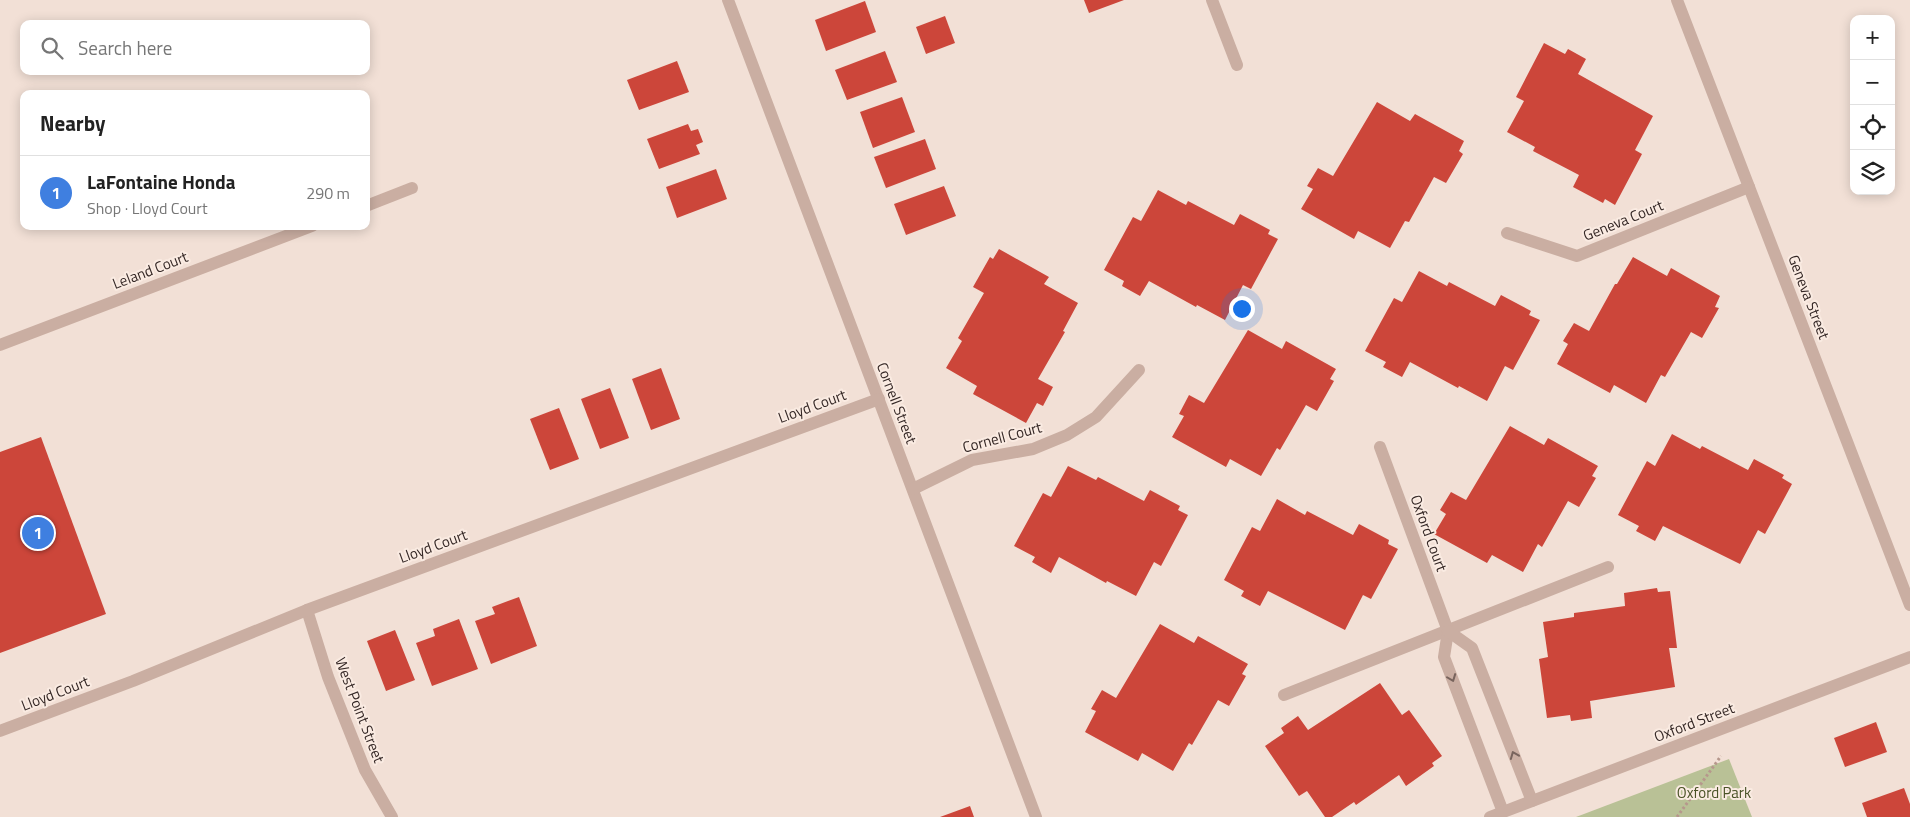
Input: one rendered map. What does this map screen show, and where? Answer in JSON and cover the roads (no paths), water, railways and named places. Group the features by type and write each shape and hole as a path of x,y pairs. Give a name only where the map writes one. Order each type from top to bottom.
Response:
{"street":[{"name":"Cornell Street","path":"728,0 1036,817"},
{"path":"1212,0 1237,65"},
{"name":"Geneva Street","path":"1677,0 1910,605"},
{"name":"Geneva Court","path":"1507,233 1577,256 1749,187"},
{"path":"370,204 412,188"},
{"name":"Leland Court","path":"0,344 301,230"},
{"name":"Cornell Court","path":"913,489 972,460 1033,450 1067,435 1096,417 1139,370"},
{"name":"Lloyd Court","path":"0,731 133,681 307,610 879,399"},
{"name":"Oxford Court","path":"1380,448 1448,631 1444,656 1503,812"},
{"path":"1284,695 1608,567"},
{"name":"West Point Street","path":"307,610 328,677 365,770 392,817"},
{"path":"1448,631 1472,648 1532,801"},
{"name":"Oxford Street","path":"1490,817 1910,657"}],"place":[{"name":"LaFontaine Honda","path":"38,533"}],"park label":[{"name":"Oxford Park","path":"1714,792"}]}
